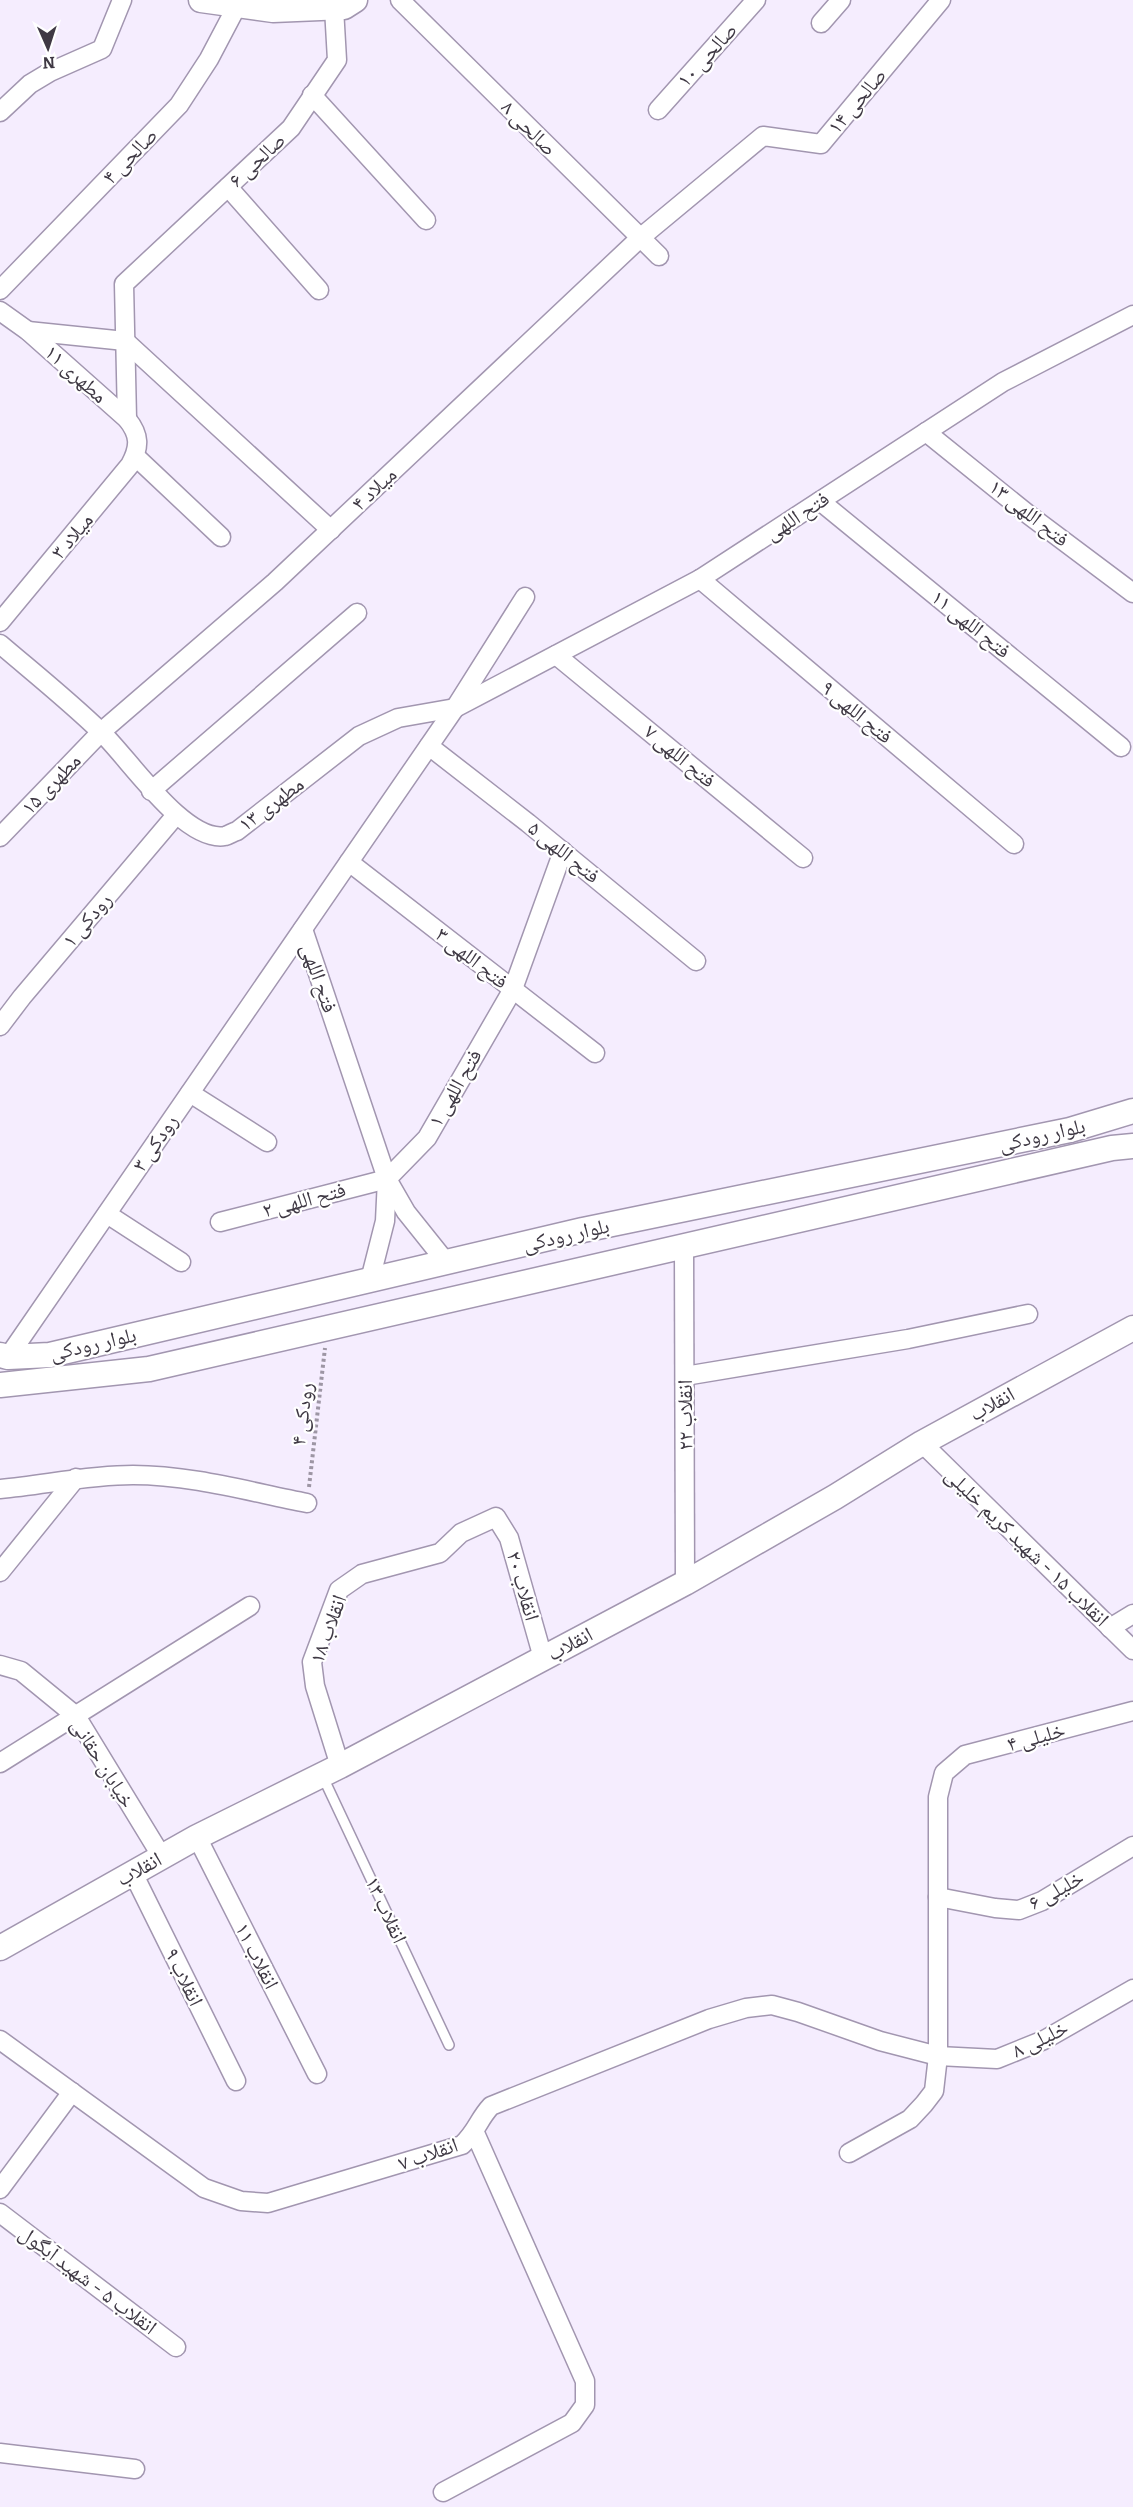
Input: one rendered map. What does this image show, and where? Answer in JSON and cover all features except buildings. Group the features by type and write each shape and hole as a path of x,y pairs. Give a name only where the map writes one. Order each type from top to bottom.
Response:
{"main road":[{"path":"201,0 277,5 346,4"},
{"name":"بلوار رودکی","path":"4,1356 50,1355 583,1230 1070,1130 1133,1111"},
{"name":"بلوار رودکی","path":"0,1385 149,1368 1112,1148 1133,1146"},
{"name":"انقلاب","path":"0,1948 197,1837 331,1770 685,1583 835,1497 922,1443 1133,1328"}],"street":[{"path":"0,112 40,78 102,49 122,0"},
{"name":"صالحی ۸","path":"400,0 659,256"},
{"name":"صالحی ۱۰","path":"658,110 756,0"},
{"path":"821,23 841,0"},
{"name":"صالحی ۱۴","path":"640,238 764,136 821,144 941,0"},
{"name":"صالحی ۴","path":"0,290 179,105 209,59 239,3"},
{"name":"صالحی ۶","path":"125,341 124,284 291,128 337,60 346,4"},
{"path":"312,95 426,220"},
{"path":"228,187 319,290"},
{"name":"میلاد ۴","path":"101,732 275,582 640,238"},
{"name":"مطهری ۱۱","path":"0,311 28,331 127,419 138,437 137,451"},
{"name":"فتح اللهی","path":"455,708 700,579 1003,382 1133,315"},
{"path":"28,331 125,341 331,530"},
{"path":"125,341 127,419"},
{"name":"فتح اللهی ۱۳","path":"926,432 1029,515 1133,593"},
{"path":"137,451 221,537"},
{"name":"میلاد ۳","path":"0,622 130,465 137,451"},
{"name":"فتح اللهی ۱۱","path":"820,501 1121,747"},
{"name":"فتح اللهی ۹","path":"700,579 1014,844"},
{"name":"فتح اللهی","path":"387,1179 303,929 455,708 525,597"},
{"path":"151,791 357,613"},
{"name":"مطهری ۱۳","path":"0,644 101,732 126,758 151,791 176,815 215,836 225,836 237,831 359,736 398,718 455,708"},
{"name":"فتح اللهی ۷","path":"556,655 803,858"},
{"name":"مطهری ۱۵","path":"0,837 101,732"},
{"name":"فتح اللهی ۵","path":"429,746 563,851 696,961"},
{"name":"رودکی ۱","path":"0,1026 176,815"},
{"name":"فتح اللهی ۱","path":"387,1179 427,1138 513,989 563,851"},
{"name":"فتح اللهی ۳","path":"350,862 595,1053"},
{"name":"رودکی ۳","path":"4,1356 107,1214 303,929"},
{"path":"190,1093 267,1142"},
{"path":"387,1179 406,1212 446,1262"},
{"path":"370,1280 385,1221 387,1179"},
{"name":"فتح اللهی ۲","path":"220,1222 387,1179"},
{"path":"107,1214 181,1262"},
{"name":"انقلاب ۲۲","path":"684,1246 685,1583"},
{"path":"685,1376 908,1339 1028,1314"},
{"name":"انقلاب ۱۵ - شهید کریم خلیلی","path":"922,1443 1133,1650"},
{"path":"0,1489 76,1478 133,1475 170,1477 307,1503"},
{"path":"0,1572 76,1478"},
{"name":"انقلاب ۲۰","path":"496,1517 509,1538 543,1658"},
{"name":"انقلاب ۱۸","path":"331,1770 312,1662 339,1590 362,1574 440,1553 461,1533 496,1517"},
{"path":"0,1763 250,1606"},
{"path":"1110,1628 1133,1614"},
{"name":"خیابان حقانی","path":"0,1665 21,1671 76,1716 162,1857"},
{"name":"خلیلی ۴","path":"938,1897 938,1797 944,1773 965,1755 1133,1711"},
{"name":"انقلاب ۱۱","path":"197,1837 317,2074"},
{"name":"خلیلی ۶","path":"938,1897 995,1908 1019,1910 1042,1900 1133,1846"},
{"name":"انقلاب ۹","path":"132,1873 236,2081"},
{"path":"849,2153 910,2119 934,2091 938,2056 938,1897"},
{"name":"خلیلی ۸","path":"938,2056 997,2059 1044,2040 1133,1989"},
{"name":"انقلاب ۷","path":"0,2040 204,2188 241,2201 268,2203 462,2145 475,2133 480,2118 491,2106 709,2019 746,2008 772,2005 880,2041 938,2056"},
{"path":"0,2189 72,2092"},
{"path":"443,2492 572,2423 585,2405 585,2381 475,2133"},
{"name":"انقلاب ۵ - شهید آبگول","path":"0,2213 176,2347"},
{"path":"0,2453 135,2469"}],"lane":[{"name":"انقلاب ۱۳","path":"331,1770 449,2045"}],"path":[{"name":"رودکی ۴","path":"307,1503 327,1329"}]}
